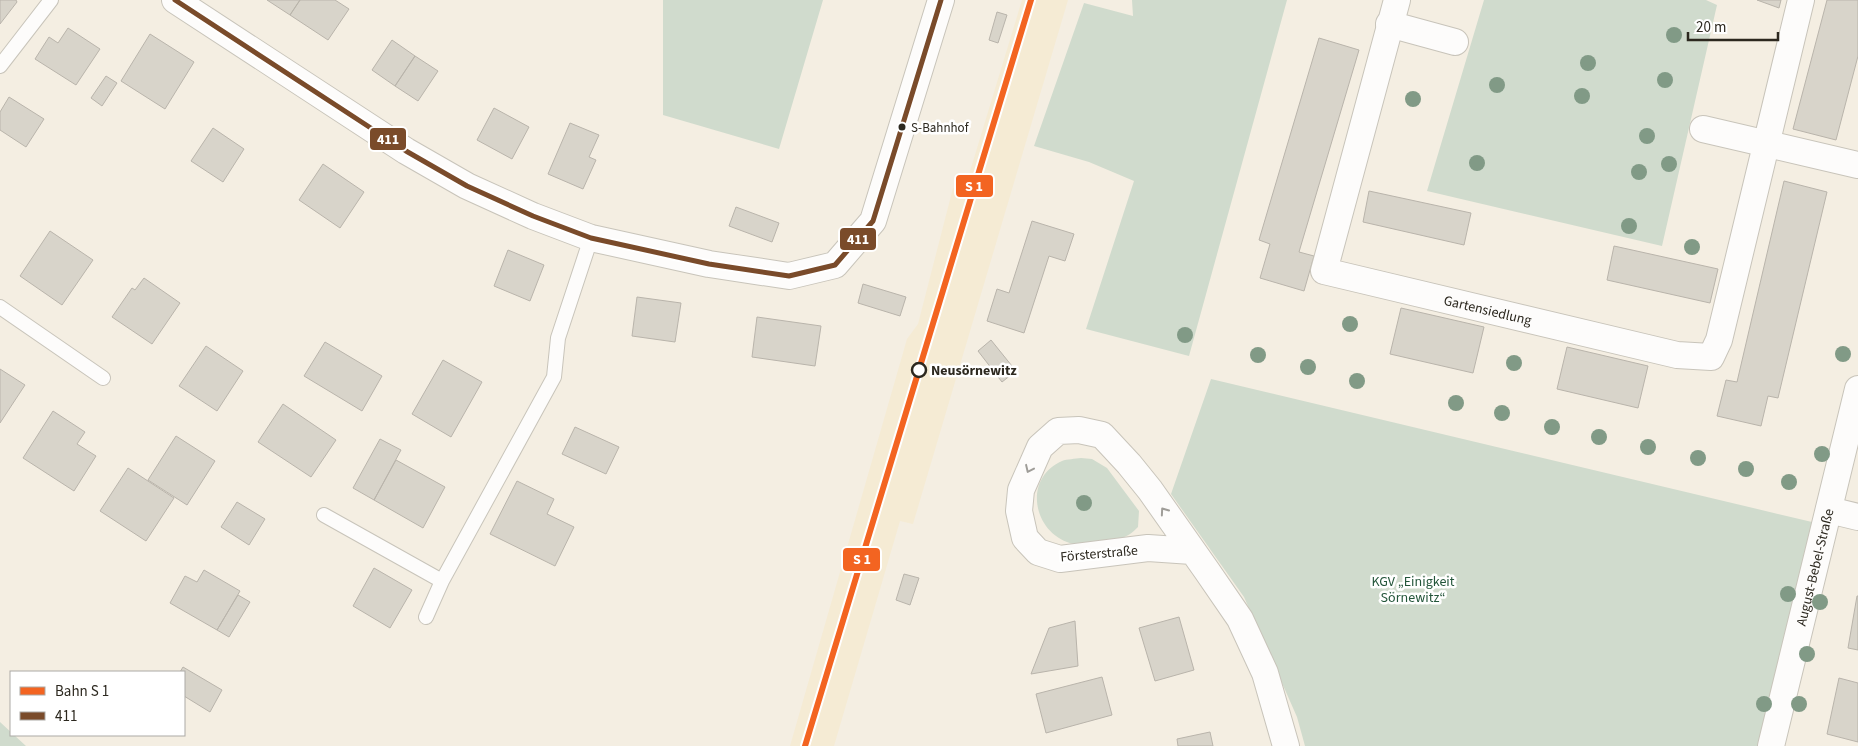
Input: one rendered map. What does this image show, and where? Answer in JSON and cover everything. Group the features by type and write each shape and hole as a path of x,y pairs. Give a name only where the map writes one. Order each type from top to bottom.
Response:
{"street":[{"path":"176,0 406,151 468,186 534,216 590,238 709,264 788,276 835,265 873,221 941,0"},
{"name":"Gartensiedlung","path":"1393,12 1324,271 1677,355 1711,357 1719,340 1801,0"},
{"path":"1393,12 1456,42"},
{"path":"1703,128 1767,145 1858,165"},
{"name":"August-Bebel-Straße","path":"1771,746 1858,389"},
{"name":"Försterstraße","path":"1192,551 1148,548 1060,559 1038,552 1025,538 1019,512 1021,490 1040,447 1058,431 1079,430 1102,435 1129,464 1192,551 1240,619 1265,673 1286,746"},
{"path":"1829,510 1858,517"}],"lane":[{"path":"0,66 51,0"},
{"path":"426,617 442,581 554,377 558,338 590,238"},
{"path":"0,307 103,378"},
{"path":"324,515 442,581"}],"shaded area":[{"path":"1022,0 1068,0 913,524 900,521 834,746 790,746 907,339 918,324 953,188 964,191"}],"green space":[{"path":"663,0 823,0 779,149 663,115"},
{"path":"1132,0 1287,0 1189,356 1086,329 1134,181 1089,162 1034,146 1084,3 1133,16"},
{"path":"1484,0 1706,0 1717,5 1662,246 1427,191"},
{"name":"KGV „Einigkeit Sörnewitz“","path":"1211,379 1812,522 1761,746 1305,746 1297,717 1244,597 1171,494"},
{"path":"1081,458 1092,459 1107,468 1139,511 1138,527 1130,534 1121,538 1084,545 1060,539 1049,530 1042,519 1038,506 1037,493 1041,480 1049,469 1062,461"},
{"path":"0,722 10,731 10,736 15,736 26,746 0,746"}],"building":[{"path":"0,0 16,0 17,2 0,24"},
{"path":"267,0 300,0 290,15"},
{"path":"300,0 335,0 349,9 328,40 290,15"},
{"path":"1757,0 1781,0 1779,8"},
{"path":"1827,0 1858,0 1858,56 1836,140 1793,129"},
{"path":"997,12 1007,15 998,43 989,40"},
{"path":"68,28 100,49 76,85 35,59 49,37 58,43"},
{"path":"150,34 194,62 165,109 121,81"},
{"path":"1319,38 1359,50 1299,252 1314,256 1304,291 1260,278 1270,244 1259,240"},
{"path":"392,40 415,56 395,86 372,70"},
{"path":"415,56 438,71 418,101 395,86"},
{"path":"106,76 117,83 102,106 91,98"},
{"path":"9,97 44,119 26,147 0,130 0,112"},
{"path":"494,108 529,127 512,159 477,140"},
{"path":"570,123 599,135 589,157 596,160 583,189 548,174"},
{"path":"213,128 244,149 223,182 191,161"},
{"path":"323,164 364,192 340,228 299,200"},
{"path":"1784,181 1827,192 1778,398 1768,396 1761,426 1717,416 1726,380 1737,382"},
{"path":"1369,191 1471,213 1464,245 1363,222"},
{"path":"736,207 779,223 772,242 729,226"},
{"path":"1032,221 1074,234 1065,261 1049,256 1024,333 987,321 997,289 1009,293"},
{"path":"50,231 93,260 62,305 20,276"},
{"path":"1614,246 1718,269 1710,303 1607,280"},
{"path":"508,250 544,265 530,301 494,286"},
{"path":"144,278 180,303 152,344 112,317 132,288 135,290"},
{"path":"863,284 906,297 900,316 858,303"},
{"path":"637,297 681,303 675,342 632,336"},
{"path":"1401,308 1484,327 1473,373 1390,354"},
{"path":"757,317 821,326 815,366 752,357"},
{"path":"991,340 1016,371 1002,382 978,351"},
{"path":"325,342 382,376 362,411 304,376"},
{"path":"206,346 243,371 217,411 179,386"},
{"path":"1567,347 1648,366 1638,408 1557,389"},
{"path":"443,360 482,382 451,437 412,414"},
{"path":"0,369 25,385 0,423"},
{"path":"283,404 336,440 311,477 258,442"},
{"path":"53,411 85,432 77,444 96,456 74,491 23,458"},
{"path":"575,427 619,447 606,474 562,454"},
{"path":"176,436 215,461 187,505 148,480"},
{"path":"380,439 401,450 374,500 353,488"},
{"path":"396,460 445,487 423,528 374,500"},
{"path":"128,468 174,498 146,541 100,511"},
{"path":"517,481 554,499 547,514 574,527 555,566 490,534"},
{"path":"237,502 265,519 249,545 221,527"},
{"path":"374,568 412,590 390,628 353,606"},
{"path":"204,570 240,591 217,630 170,603 185,576 197,582"},
{"path":"904,574 919,578 910,605 896,600"},
{"path":"238,595 250,602 229,637 217,630"},
{"path":"1858,596 1858,650 1848,648"},
{"path":"1179,617 1194,670 1155,681 1139,628"},
{"path":"1075,621 1078,666 1031,674 1049,628"},
{"path":"183,667 222,690 210,712 185,697 185,671 181,671"},
{"path":"1102,677 1112,715 1046,733 1036,694"},
{"path":"1839,678 1858,683 1858,742 1827,734"},
{"path":"1210,732 1213,746 1178,746 1177,739"}],"transit line":[{"name":"411","path":"175,0 406,151 467,186 533,216 591,238 709,264 789,276 835,265 873,221 941,0"},
{"path":"805,746 1031,0"}],"place":[{"name":"S-Bahnhof","path":"902,127"},
{"name":"Neusörnewitz","path":"919,370"}]}
